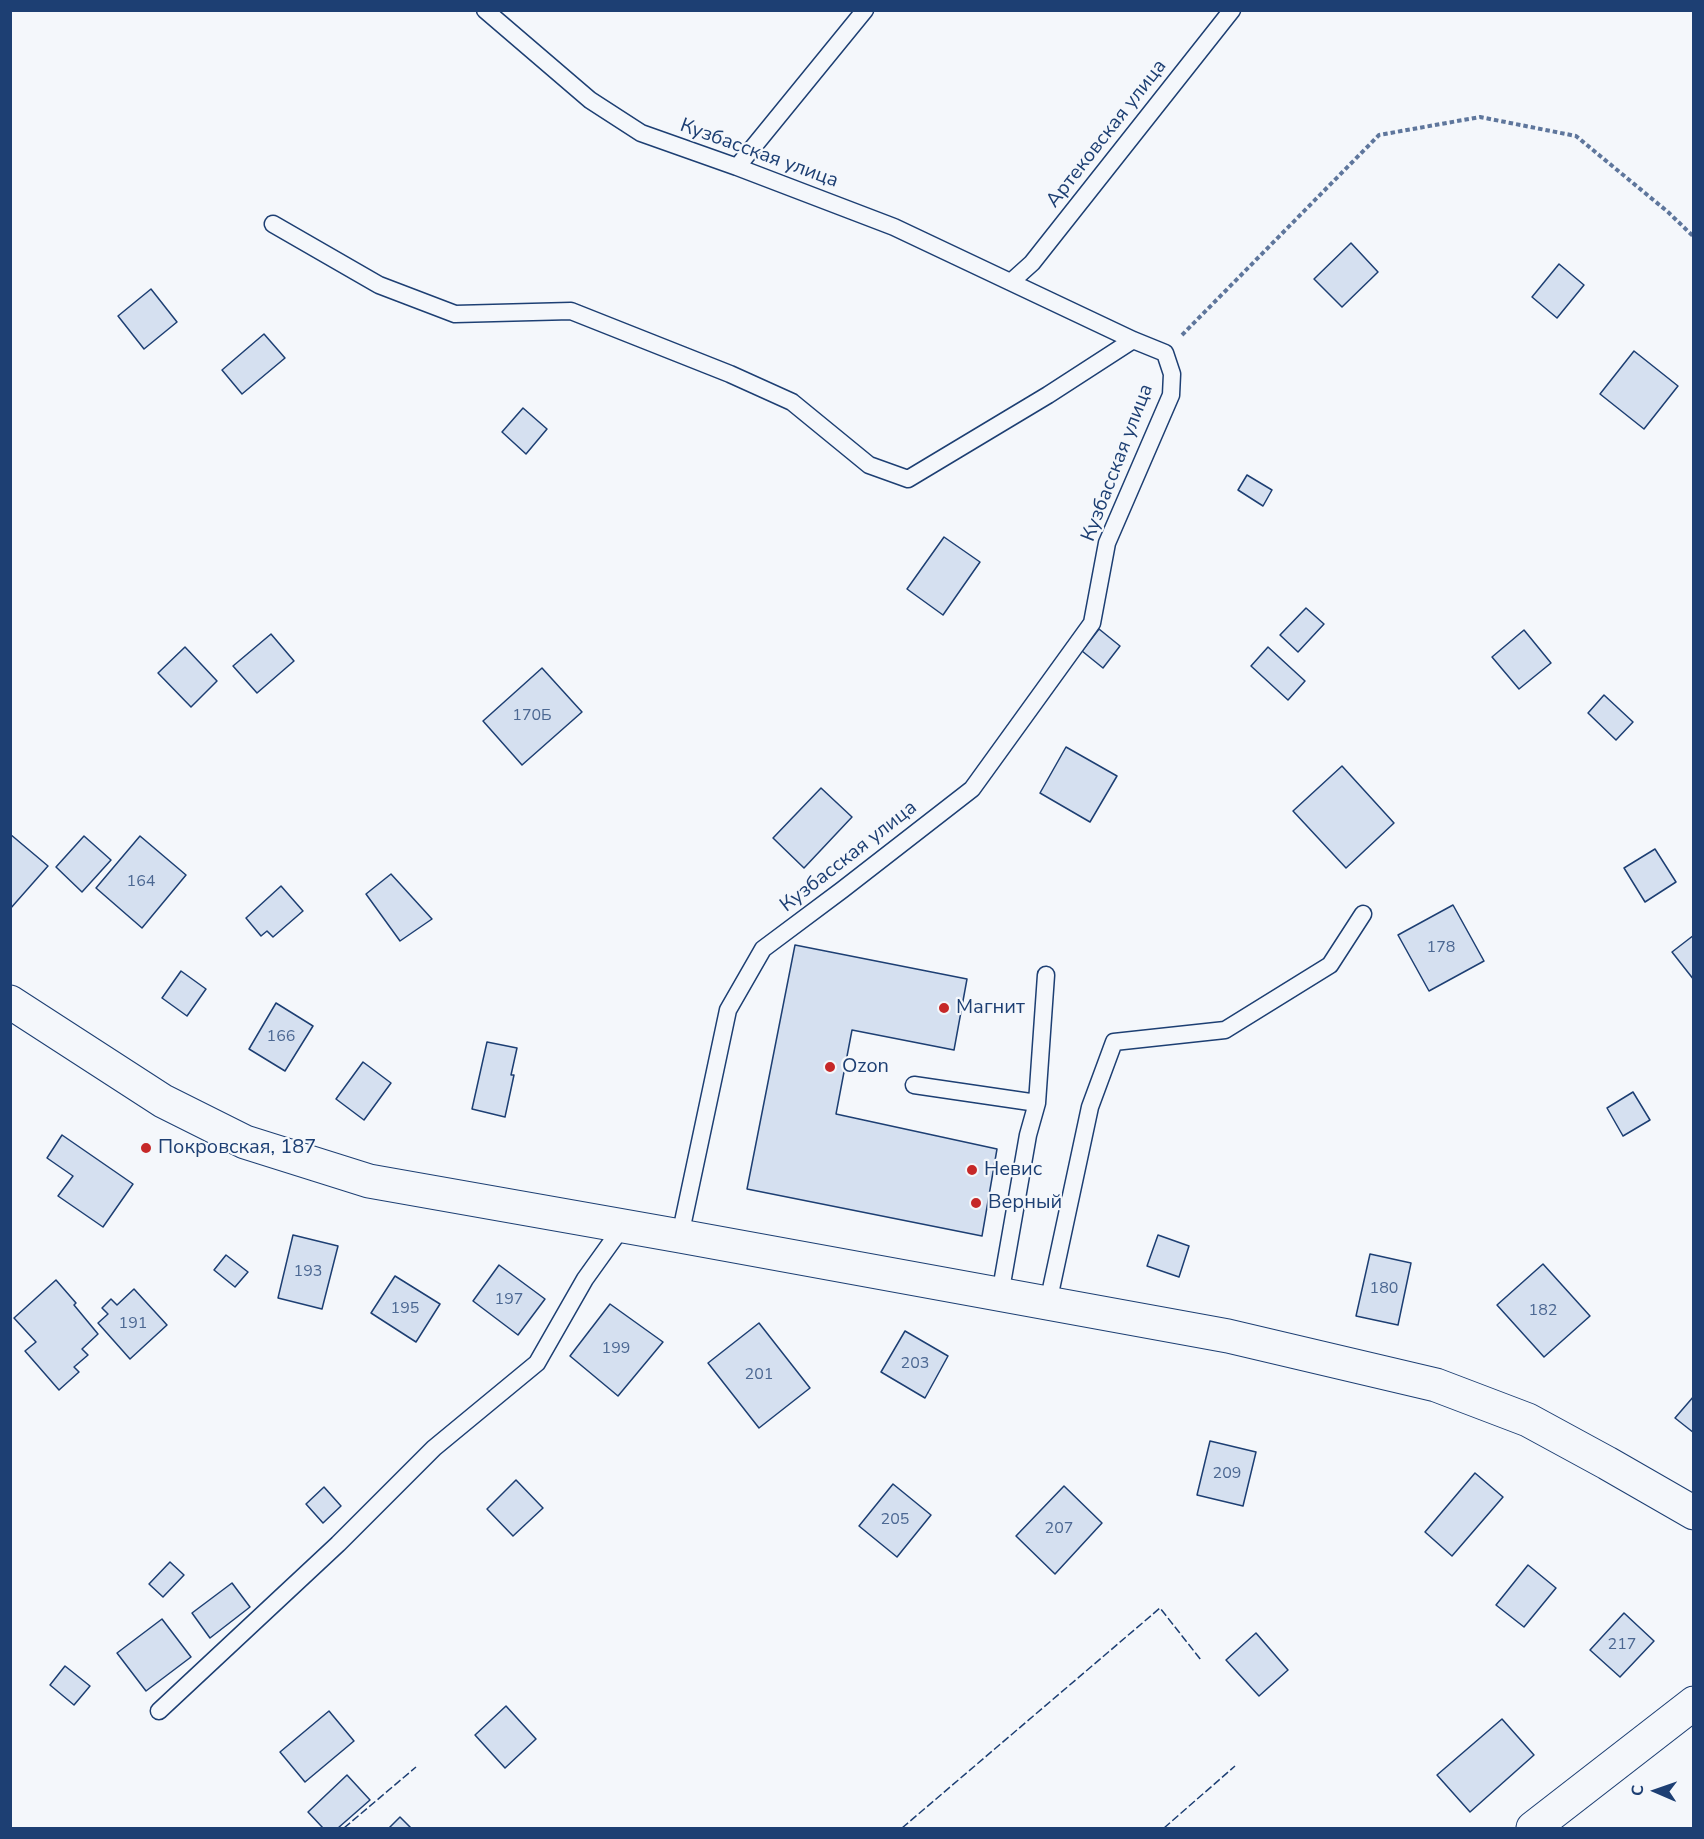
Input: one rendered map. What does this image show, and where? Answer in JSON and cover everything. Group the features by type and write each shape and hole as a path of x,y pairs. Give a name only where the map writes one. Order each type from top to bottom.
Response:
{"main road":[{"path":"10,1002 163,1101 245,1142 369,1181 1228,1336 1436,1385 1528,1420 1694,1513"},
{"path":"1533,1828 1694,1703"}],"lane":[{"name":"Кузбасская улица","path":"485,10 590,100 641,133 894,227 1165,353 1172,374 1171,395 1107,543 1092,623 972,789 763,949 728,1010 681,1236"},
{"path":"737,167 865,10"},
{"name":"Артековская улица","path":"1012,281 1032,263 1232,10"},
{"path":"273,224 379,285 455,314 571,311 730,374 792,402 869,465 908,479 1048,395 1133,340"},
{"path":"1048,1303 1090,1107 1114,1042 1225,1030 1330,965 1363,914"},
{"path":"1000,1295 1028,1135 1036,1102 1046,975"},
{"path":"914,1084 1036,1102"},
{"path":"159,1711 338,1544 435,1448 537,1363 585,1279 623,1226"}],"path":[{"path":"1165,353 1379,135 1480,117 1576,136 1668,212 1694,237"}],"building":[{"path":"1351,243 1378,272 1342,307 1314,279"},
{"path":"1559,264 1584,285 1557,318 1532,297"},
{"path":"151,289 177,322 144,349 118,316"},
{"path":"264,334 285,358 242,394 222,370"},
{"path":"1634,351 1678,386 1644,429 1600,394"},
{"path":"523,408 547,429 526,454 502,432"},
{"path":"1247,475 1272,490 1263,506 1238,490"},
{"path":"944,537 980,562 943,615 907,589"},
{"path":"1306,608 1324,624 1298,652 1280,635"},
{"path":"1099,629 1120,646 1103,668 1082,651"},
{"path":"1524,630 1551,663 1519,689 1492,657"},
{"path":"271,634 294,661 257,693 233,666"},
{"path":"185,647 217,681 191,707 158,673"},
{"path":"1268,647 1305,681 1288,700 1251,666"},
{"path":"542,668 582,712 522,765 483,721"},
{"path":"1604,695 1633,722 1616,740 1588,713"},
{"path":"1066,747 1117,776 1090,822 1040,793"},
{"path":"1342,766 1394,823 1346,868 1293,811"},
{"path":"821,788 852,817 804,868 773,838"},
{"path":"10,834 48,866 10,909"},
{"path":"84,836 111,860 82,892 56,867"},
{"path":"140,836 186,875 142,928 96,888"},
{"path":"1655,849 1676,882 1645,902 1624,868"},
{"path":"391,874 432,919 400,941 366,894"},
{"path":"281,886 303,911 273,937 267,931 261,936 246,918"},
{"path":"1453,905 1484,961 1429,991 1398,935"},
{"path":"1694,935 1694,980 1672,952"},
{"path":"795,945 967,979 954,1050 852,1030 836,1114 997,1149 982,1236 747,1189"},
{"path":"181,971 206,989 187,1016 162,998"},
{"path":"276,1003 313,1026 285,1071 249,1049"},
{"path":"487,1042 517,1048 505,1117 472,1109"},
{"path":"363,1062 391,1083 364,1120 336,1099"},
{"path":"1633,1092 1650,1120 1623,1136 1607,1108"},
{"path":"62,1135 133,1184 103,1227 58,1196 73,1176 47,1158"},
{"path":"293,1235 338,1246 322,1309 278,1298"},
{"path":"1158,1235 1189,1246 1179,1277 1147,1266"},
{"path":"1370,1254 1411,1263 1398,1325 1356,1316"},
{"path":"226,1255 248,1272 235,1287 214,1270"},
{"path":"1543,1264 1590,1316 1544,1357 1497,1305"},
{"path":"499,1265 545,1299 518,1335 473,1301"},
{"path":"395,1276 440,1304 416,1342 371,1313"},
{"path":"56,1280 98,1334 82,1349 88,1355 74,1367 79,1372 59,1390 25,1351 36,1342 14,1318"},
{"path":"134,1289 167,1325 130,1359 98,1323 108,1314 102,1308 111,1299 117,1305"},
{"path":"610,1304 663,1342 618,1396 570,1356"},
{"path":"759,1323 810,1388 759,1428 708,1363"},
{"path":"905,1331 948,1356 925,1398 881,1372"},
{"path":"1694,1396 1694,1433 1675,1418"},
{"path":"1210,1441 1256,1452 1243,1506 1197,1495"},
{"path":"1475,1473 1503,1497 1452,1556 1425,1532"},
{"path":"516,1480 543,1508 513,1536 487,1509"},
{"path":"893,1484 931,1515 897,1557 859,1526"},
{"path":"1064,1486 1102,1523 1055,1574 1016,1536"},
{"path":"324,1487 341,1506 323,1523 306,1504"},
{"path":"170,1562 184,1575 163,1597 149,1584"},
{"path":"1528,1565 1556,1588 1524,1627 1496,1605"},
{"path":"232,1583 250,1607 210,1638 192,1613"},
{"path":"1624,1613 1654,1641 1620,1677 1590,1650"},
{"path":"162,1619 191,1657 146,1691 117,1653"},
{"path":"1256,1633 1288,1670 1259,1696 1226,1660"},
{"path":"65,1666 90,1686 74,1705 50,1685"},
{"path":"506,1706 536,1739 505,1768 475,1735"},
{"path":"329,1711 354,1741 305,1782 280,1752"},
{"path":"1502,1719 1534,1755 1470,1812 1437,1775"},
{"path":"347,1775 370,1800 338,1828 323,1828 308,1812"},
{"path":"400,1817 411,1828 389,1828"}],"fence":[{"path":"902,1828 1160,1608 1201,1660"},
{"path":"1164,1828 1235,1766"},
{"path":"344,1828 416,1767"}],"place":[{"name":"Магнит","path":"944,1008"},
{"name":"Ozon","path":"830,1067"},
{"name":"Покровская, 187","path":"146,1148"},
{"name":"Невис","path":"972,1170"},
{"name":"Верный","path":"976,1203"}]}
